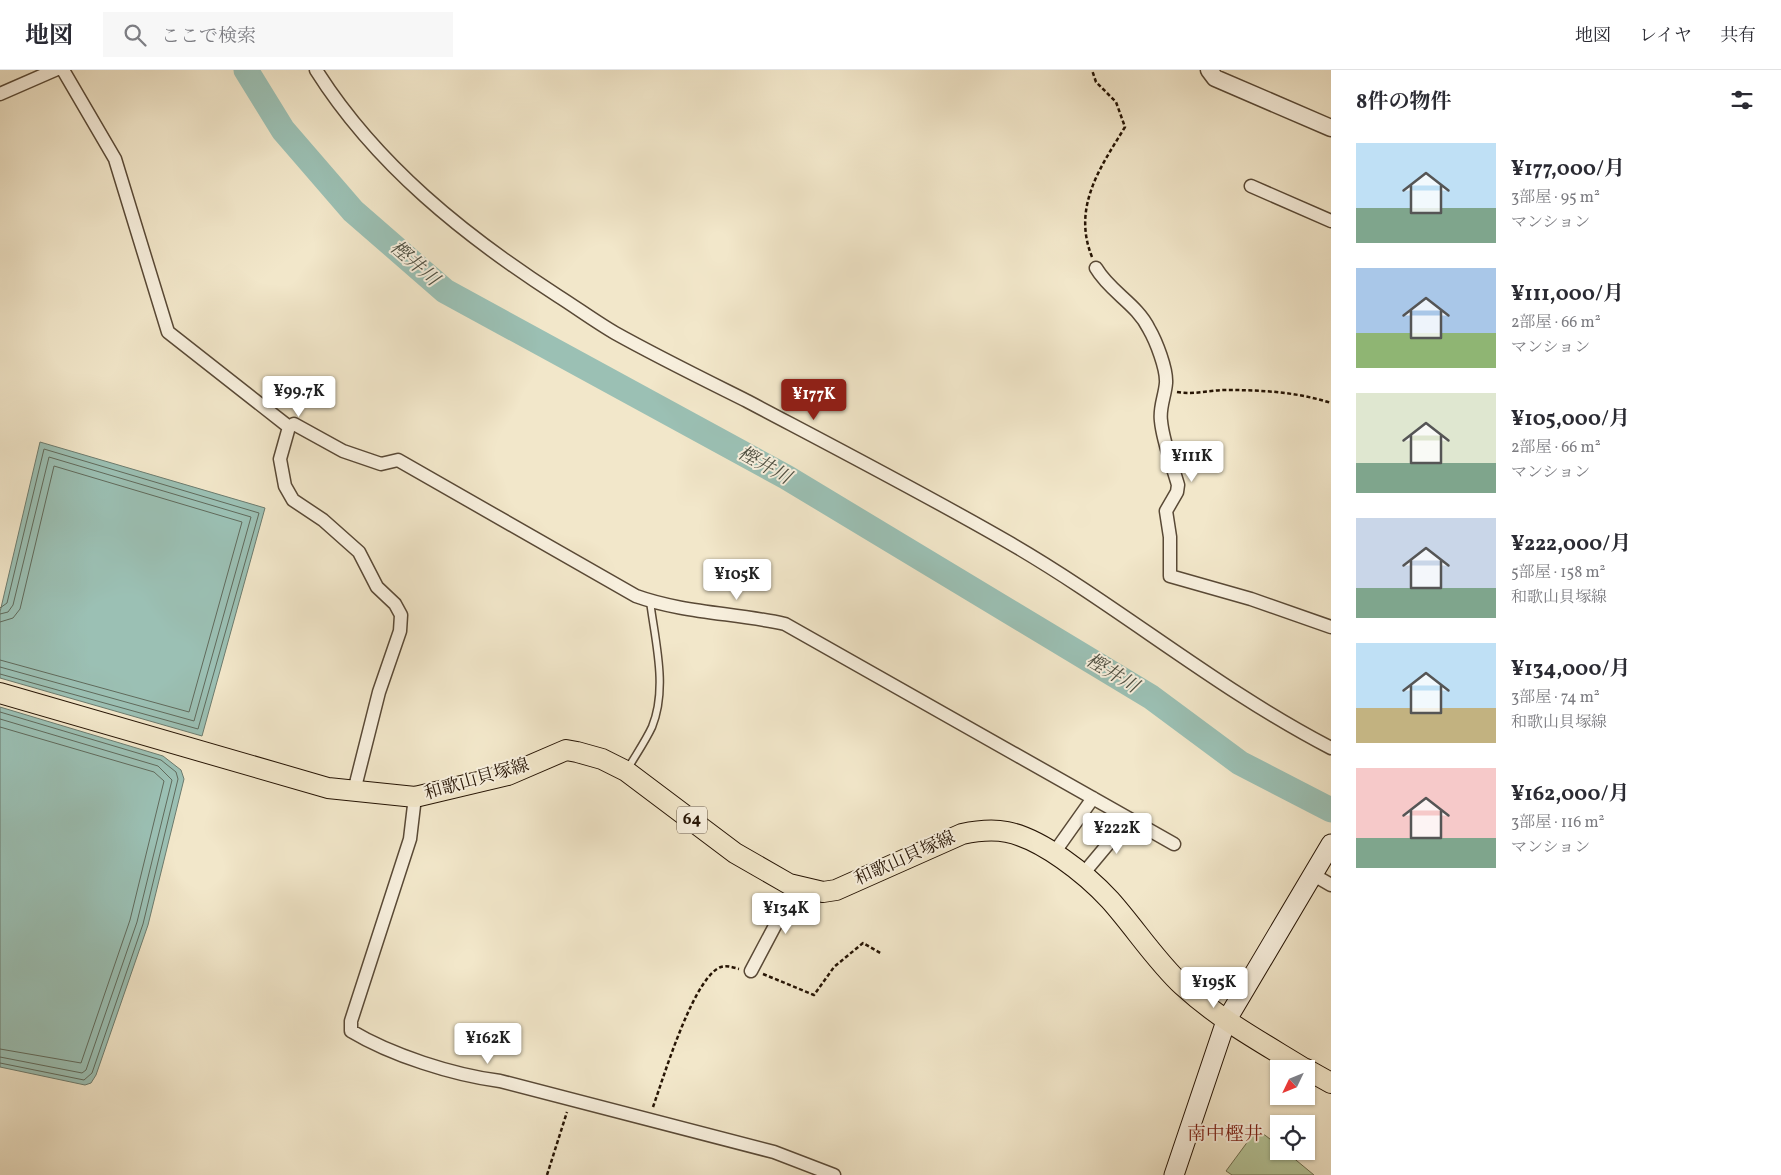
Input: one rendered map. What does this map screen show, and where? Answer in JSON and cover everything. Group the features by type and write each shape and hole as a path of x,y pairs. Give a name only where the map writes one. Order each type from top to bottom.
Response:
{"main road":[{"name":"和歌山貝塚線","path":"0,693 328,788 354,791 415,797 508,775 566,750 602,760 626,771 735,853 796,886 823,892 836,890 962,834 980,831 1007,832 1054,853 1083,874 1110,900 1182,985 1226,1022 1291,1060"},
{"path":"1174,1175 1226,1022 1331,844"},
{"name":"和歌山貝塚線","path":"1315,1074 1331,1083"}],"street":[{"path":"0,94 55,70"},
{"path":"63,70 115,159 168,332 289,427"},
{"path":"316,70 359,128 393,165 443,214 478,243 535,282 613,332 807,433 1051,567 1285,724 1331,748"},
{"path":"1209,70 1215,78 1331,128"},
{"path":"1251,186 1331,221"},
{"path":"1096,268 1104,281 1133,306 1148,326 1158,348 1166,382 1161,405 1161,422 1178,484 1177,492 1166,512 1170,537 1170,576 1251,599 1331,627"},
{"path":"354,791 379,692 400,631 401,614 395,604 377,587 359,552 330,525 293,500 285,486 280,459 289,427 294,424 343,451 381,464 398,460 612,583 650,601 660,605 750,616 785,624 1174,844"},
{"path":"415,797 410,839 351,1021 351,1031 370,1042 467,1077 500,1081 774,1152 834,1175"},
{"path":"1054,853 1093,798"},
{"path":"1083,874 1129,818"},
{"path":"1313,873 1331,885"},
{"path":"751,971 796,886"}],"lane":[{"path":"626,771 652,726 658,704 660,681 650,601"}],"path":[{"path":"1092,70 1096,82 1116,102 1125,127 1098,171 1085,207 1084,223 1088,247 1096,268"},
{"path":"1165,390 1188,394 1226,390 1304,394 1331,403"},
{"path":"648,1120 690,1009 711,973 726,965 751,971 814,995 834,967 863,943 882,954"},
{"path":"547,1175 571,1099"}],"green space":[{"path":"1257,1129 1270,1139 1270,1160 1296,1160 1314,1175 1232,1175 1226,1171"}],"water":[{"path":"40,442 265,508 202,736 0,678 0,612"},
{"path":"0,707 163,756 181,770 184,779 148,925 96,1075 91,1083 85,1085 0,1067"}],"waterway":[{"name":"樫井川","path":"246,70 283,130 353,211 445,291 786,477 1151,697 1240,763 1331,810"}],"district":[{"name":"南中樫井","path":"1225,1135"}]}
